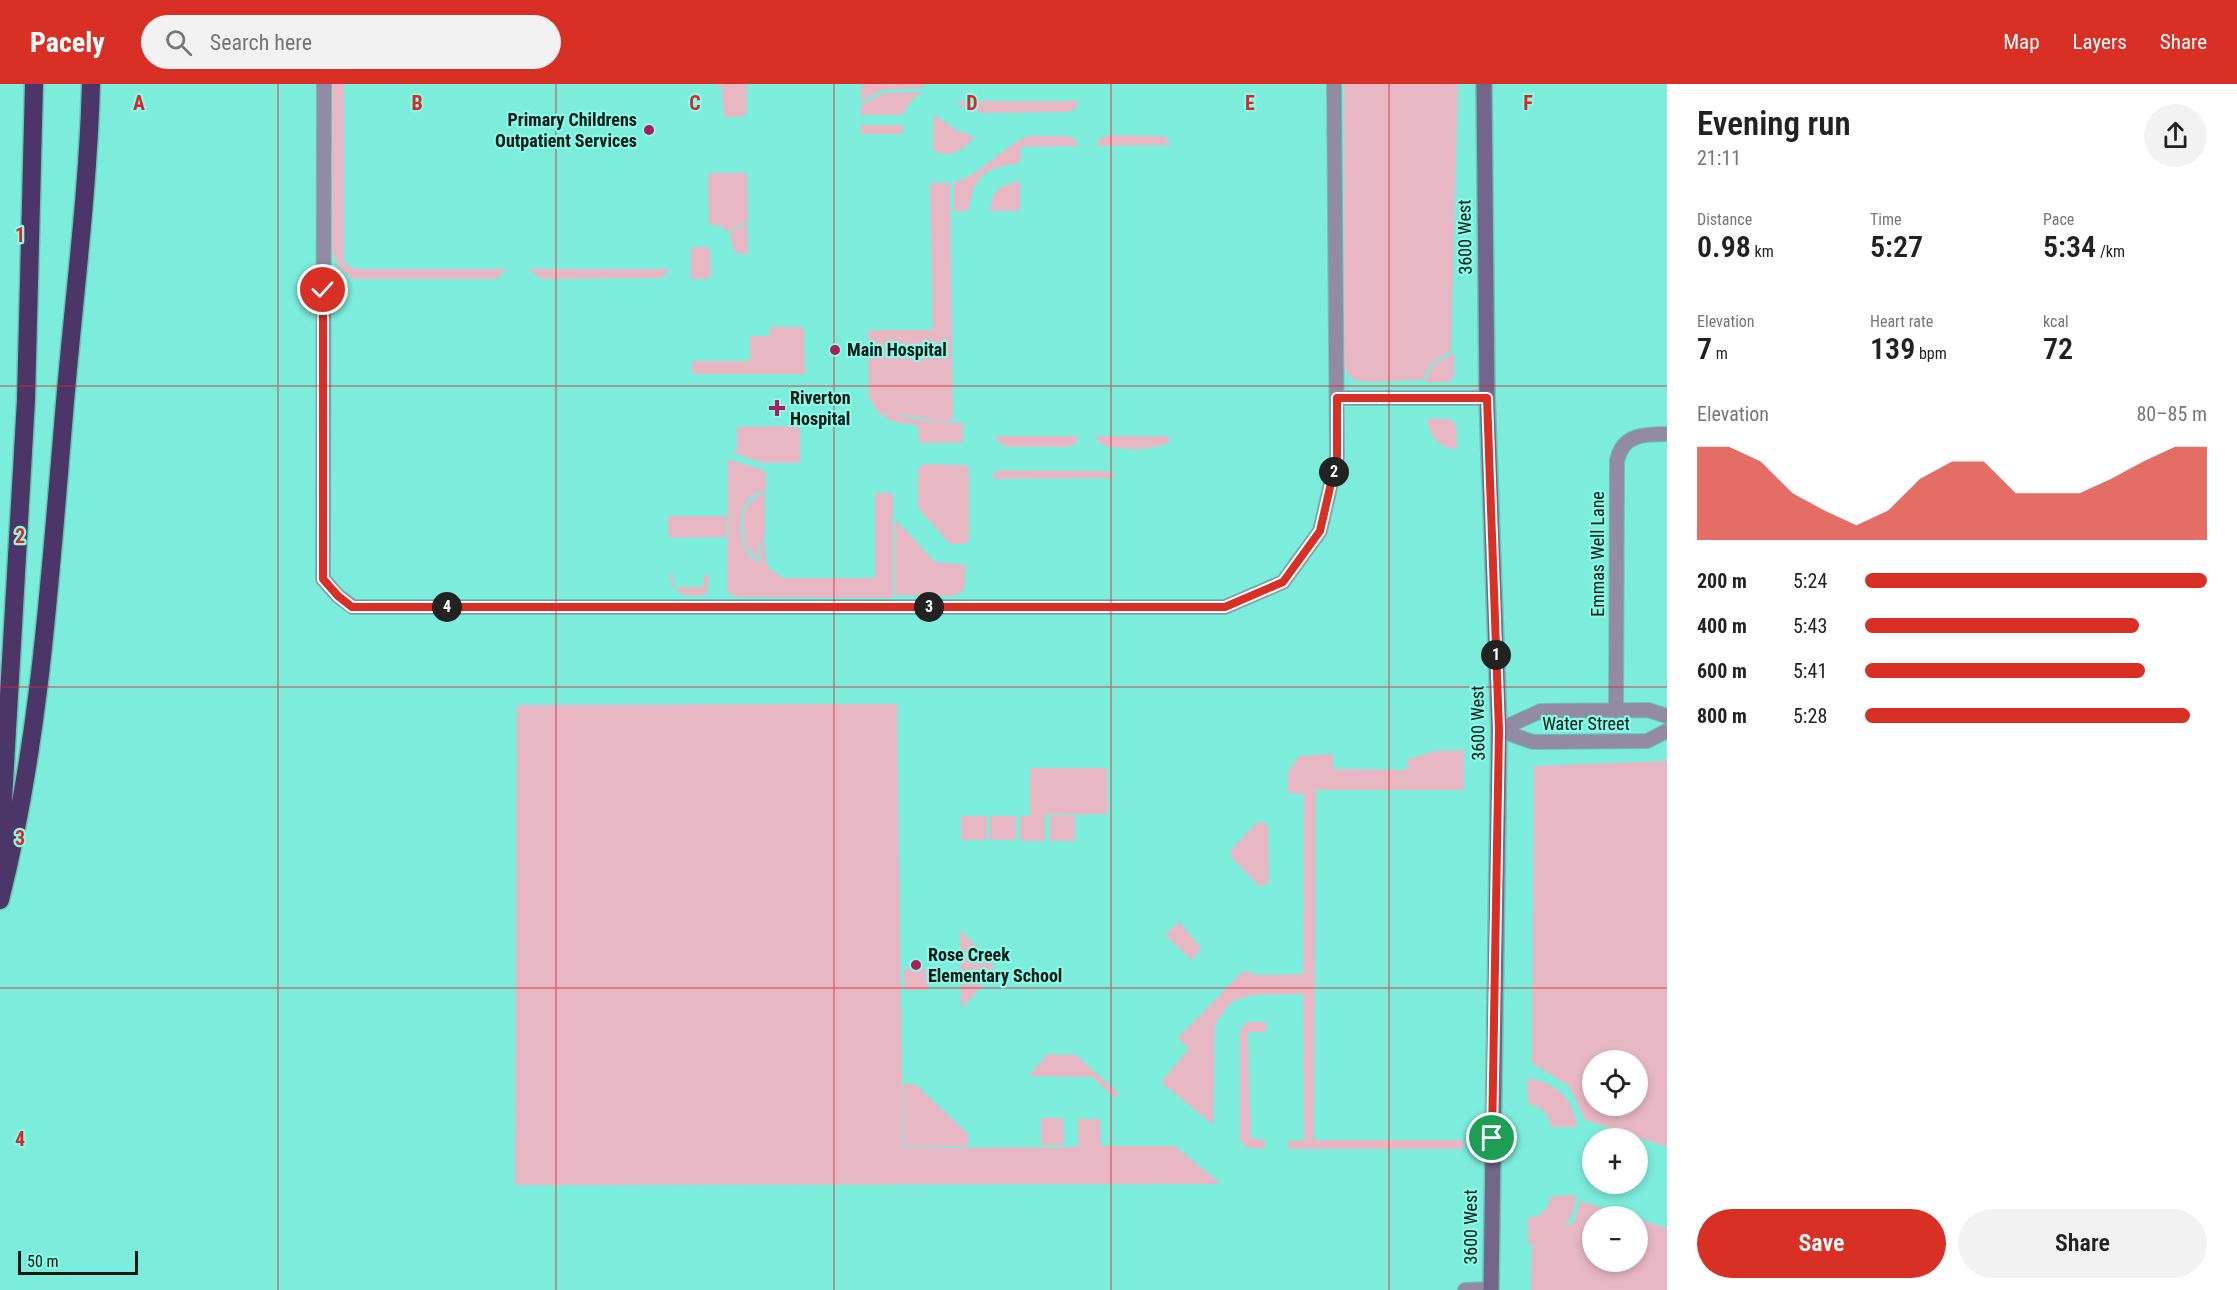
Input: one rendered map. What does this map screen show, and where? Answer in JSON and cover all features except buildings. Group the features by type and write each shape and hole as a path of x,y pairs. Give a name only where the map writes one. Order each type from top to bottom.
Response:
{"highway":[{"path":"0,852 26,400 34,84"},
{"path":"0,900 22,799 49,588 84,204 91,84"}],"main road":[{"name":"3600 West","path":"1484,84 1487,398 1499,730 1491,1289"}],"street":[{"path":"324,84 323,579 338,596 352,607 1225,607 1283,582 1320,531 1337,457 1334,84"},
{"path":"1337,398 1487,398"},
{"name":"Emmas Well Lane","path":"1616,711 1617,461 1622,446 1634,437 1667,434"},
{"name":"Water Street","path":"1499,730 1541,711 1648,710 1667,716"},
{"name":"Water Street","path":"1499,730 1533,742 1647,741 1667,731"},
{"path":"1465,1290 1491,1289"}],"shaded area":[{"path":"332,84 344,84 344,262 354,269 507,269 496,279 353,279 339,268 332,251"},
{"path":"718,84 747,84 746,116 724,117 722,87 718,87"},
{"path":"861,84 926,84 921,88 881,90 861,102"},
{"path":"1344,84 1458,84 1451,351 1432,363 1422,380 1365,382 1352,379 1344,368"},
{"path":"922,92 913,99 902,115 861,115 861,105 882,93"},
{"path":"957,101 1078,101 1077,107 1070,112 981,113 964,109"},
{"path":"933,117 938,117 956,130 974,137 955,152 939,153 933,150"},
{"path":"861,125 903,125 903,134 861,134"},
{"path":"1109,135 1165,136 1170,145 1097,146 1099,139"},
{"path":"1028,136 1067,136 1075,139 1078,146 1021,147 1020,163 997,168 983,175 974,189 968,211 954,211 954,182 974,173"},
{"path":"708,173 747,173 748,222 735,227 729,233 723,227 709,224"},
{"path":"1020,182 1020,211 991,211 992,198 998,190"},
{"path":"930,183 950,183 953,420 939,421 897,415 927,421 963,423 963,442 959,443 920,443 918,428 914,424 898,423 883,417 891,415 880,415 869,398 868,330 933,330"},
{"path":"747,224 748,254 735,253 730,235 736,228"},
{"path":"691,247 707,247 710,251 711,274 707,279 691,279"},
{"path":"528,269 671,269 661,278 541,279"},
{"path":"770,327 804,327 805,374 692,374 692,361 750,361 750,336 769,336"},
{"path":"1454,353 1454,376 1449,382 1424,382 1434,364"},
{"path":"1427,419 1450,419 1456,424 1457,449 1440,444 1436,440 1430,431"},
{"path":"800,426 800,463 762,463 734,453 737,448 737,427"},
{"path":"994,436 1079,436 1076,443 1070,447 1008,447 1000,444"},
{"path":"1096,436 1170,436 1168,443 1161,446 1134,449 1100,444"},
{"path":"728,459 766,471 766,490 752,496 746,503 741,532 747,552 761,562 761,542 765,542 769,568 783,578 875,578 875,493 893,493 893,598 736,597 727,592"},
{"path":"923,464 966,465 969,470 969,540 965,544 950,544 918,508 918,469"},
{"path":"1001,470 1105,471 1112,473 1115,478 992,479 995,472"},
{"path":"765,492 765,537 758,548 760,561 746,547 743,522 750,502"},
{"path":"668,516 726,516 726,537 669,538"},
{"path":"897,521 935,562 966,565 964,590 954,596 895,595 895,522"},
{"path":"672,573 675,587 703,587 704,577 709,574 707,593 701,596 682,595 669,581"},
{"path":"897,704 903,1148 1078,1147 1078,1119 1100,1119 1101,1146 1175,1146 1221,1184 515,1185 517,705"},
{"path":"1464,750 1464,790 1316,790 1314,1140 1463,1140 1463,1149 1288,1149 1288,1141 1304,1140 1303,994 1251,995 1231,1002 1215,1024 1213,1125 1161,1082 1189,1049 1178,1038 1243,971 1260,975 1303,974 1304,794 1288,793 1288,772 1299,756 1333,754 1333,769 1407,770 1408,759 1435,751"},
{"path":"1667,761 1667,1147 1648,1141 1648,1128 1609,1128 1585,1120 1583,1116 1648,1116 1648,1050 1582,1050 1582,1114 1569,1086 1532,1063 1534,766"},
{"path":"1030,768 1107,768 1108,814 1045,815 1045,841 1020,841 1020,816 1030,816"},
{"path":"961,816 987,816 987,840 961,840"},
{"path":"990,816 1016,816 1016,840 990,840"},
{"path":"1050,816 1075,816 1075,841 1050,841"},
{"path":"1258,821 1268,825 1269,882 1260,887 1231,857 1231,850"},
{"path":"1179,922 1201,948 1192,960 1165,935"},
{"path":"960,930 993,961 993,976 982,987 981,958 981,988 961,1008"},
{"path":"904,969 928,969 928,990 904,990"},
{"path":"1248,1022 1266,1022 1266,1032 1248,1032 1251,1138 1265,1140 1265,1149 1247,1148 1240,1140 1240,1029"},
{"path":"1047,1054 1076,1055 1119,1094 1115,1098 1092,1077 1029,1076"},
{"path":"1527,1078 1537,1080 1561,1093 1572,1107 1577,1127 1551,1127 1544,1111 1528,1104"},
{"path":"903,1084 915,1084 968,1134 968,1146 904,1147"},
{"path":"1041,1118 1063,1118 1064,1145 1041,1145"},
{"path":"1576,1195 1574,1209 1565,1227 1574,1222 1580,1201 1597,1206 1582,1206 1582,1272 1648,1272 1648,1222 1667,1228 1667,1290 1531,1290 1532,1247 1538,1244 1528,1245 1528,1218 1538,1216 1544,1211 1551,1196"}],"place":[{"name":"Primary Childrens Outpatient Services","path":"649,130"},
{"name":"Main Hospital","path":"835,350"},
{"name":"Riverton Hospital","path":"777,408"},
{"name":"Rose Creek Elementary School","path":"916,965"}],"route":[{"path":"323,290 323,579 338,596 352,607 1225,607 1283,582 1320,531 1337,457 1337,398 1487,398 1499,730 1492,1138"}]}
